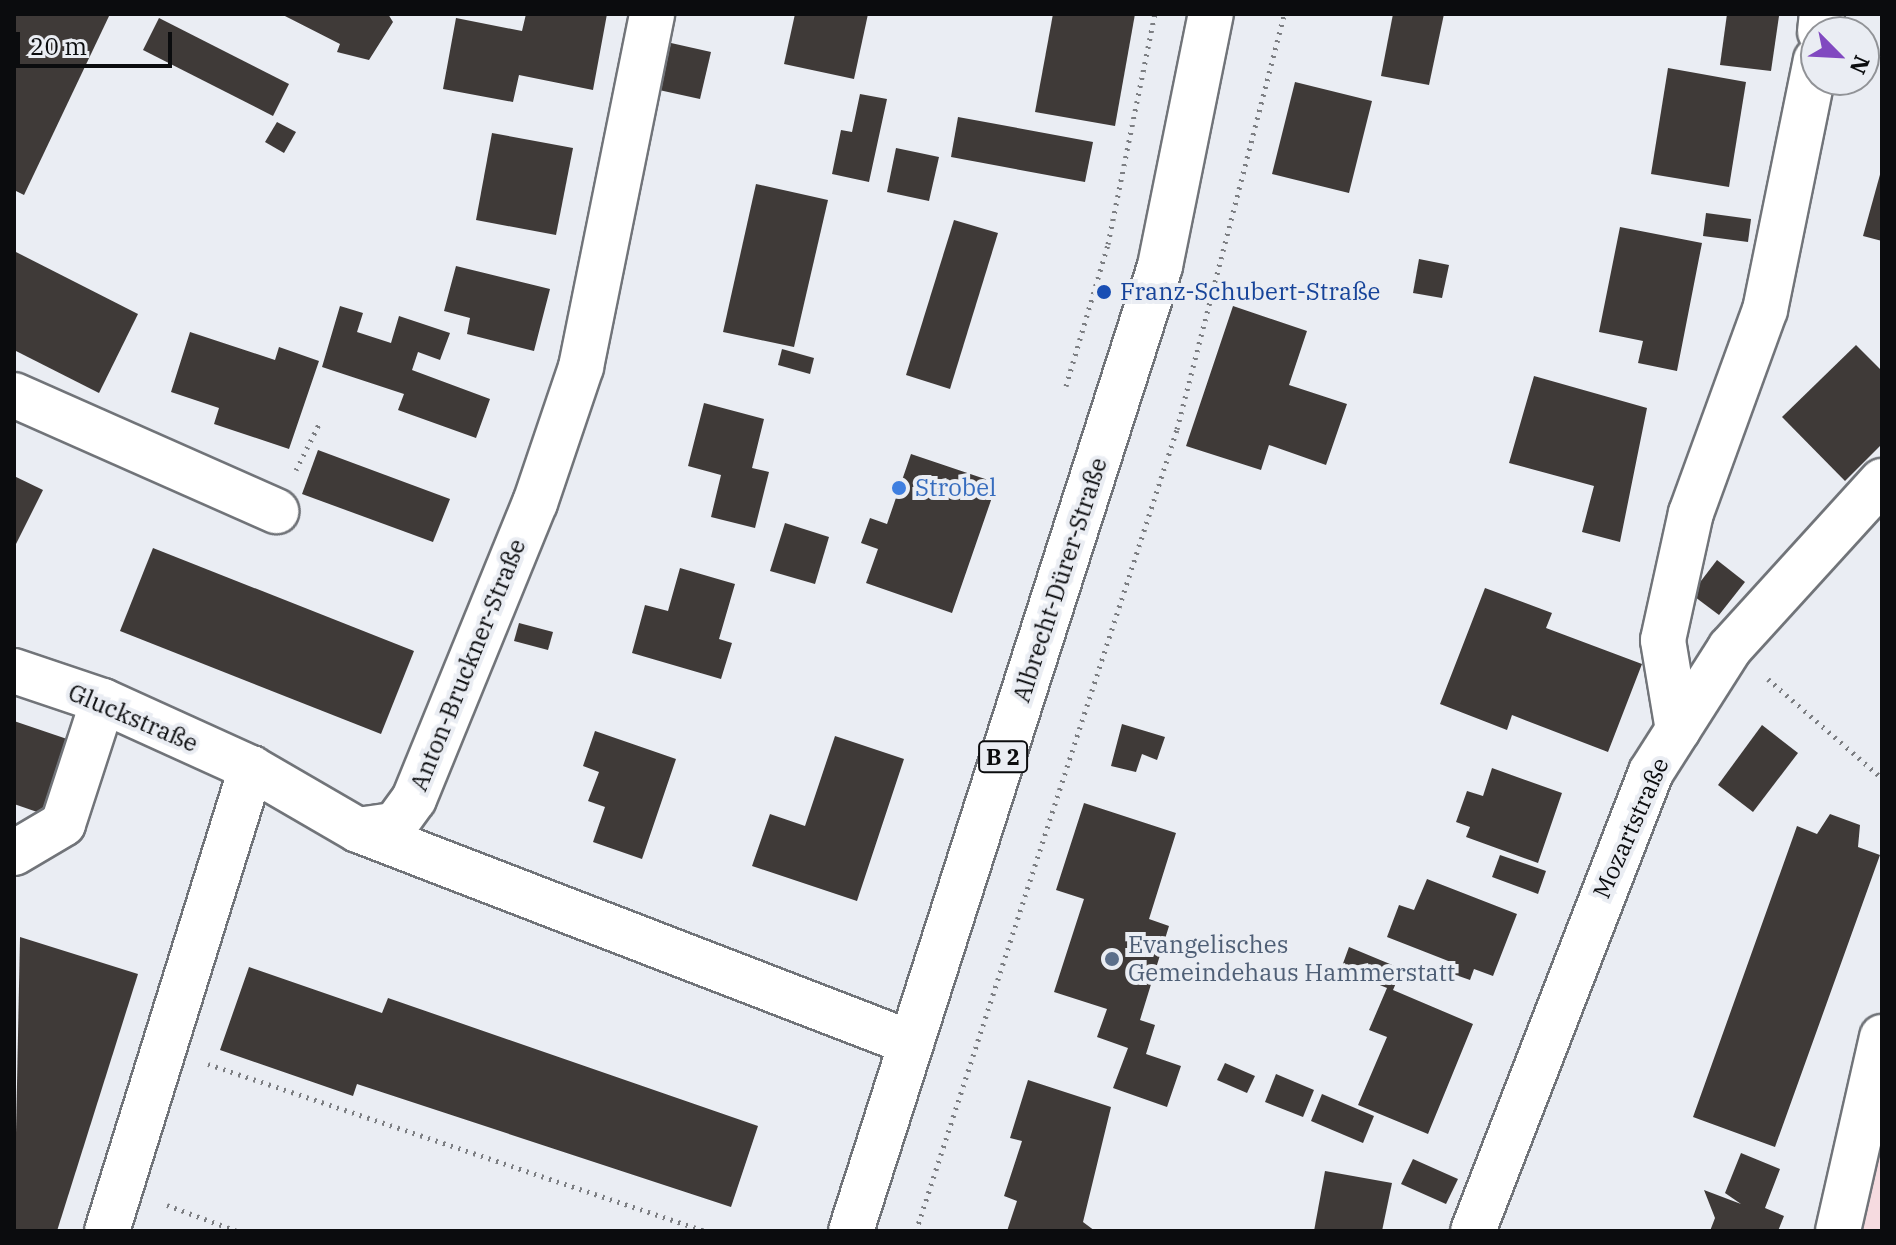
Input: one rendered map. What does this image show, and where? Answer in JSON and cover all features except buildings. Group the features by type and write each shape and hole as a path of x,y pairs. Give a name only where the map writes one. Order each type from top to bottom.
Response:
{"street":[{"name":"Anton-Bruckner-Straße","path":"358,830 395,825 414,799 535,503 581,367 652,14"},
{"name":"Albrecht-Dürer-Straße","path":"851,1231 1160,266 1211,14"},
{"path":"1678,730 1663,640 1691,513 1765,310 1809,96"},
{"path":"14,395 276,511"},
{"name":"Mozartstraße","path":"1473,1231 1623,838 1678,730 1730,648 1882,481"},
{"name":"Gluckstraße","path":"14,671 103,701 251,768"},
{"path":"14,853 63,824 103,701"},
{"path":"107,1231 251,768 358,830 911,1043"},
{"path":"1838,1231 1882,1037"}],"path":[{"path":"916,1231 1177,429 1284,14"},
{"path":"1770,681 1882,778"},
{"path":"162,1048 705,1231"},
{"path":"120,1187 237,1231"}],"shaded area":[{"path":"1882,1095 1882,1231 1850,1231"}],"place":[{"name":"Franz-Schubert-Straße","path":"1104,292"},
{"name":"Strobel","path":"899,488"},
{"name":"Evangelisches Gemeindehaus Hammerstatt","path":"1112,959"}]}
